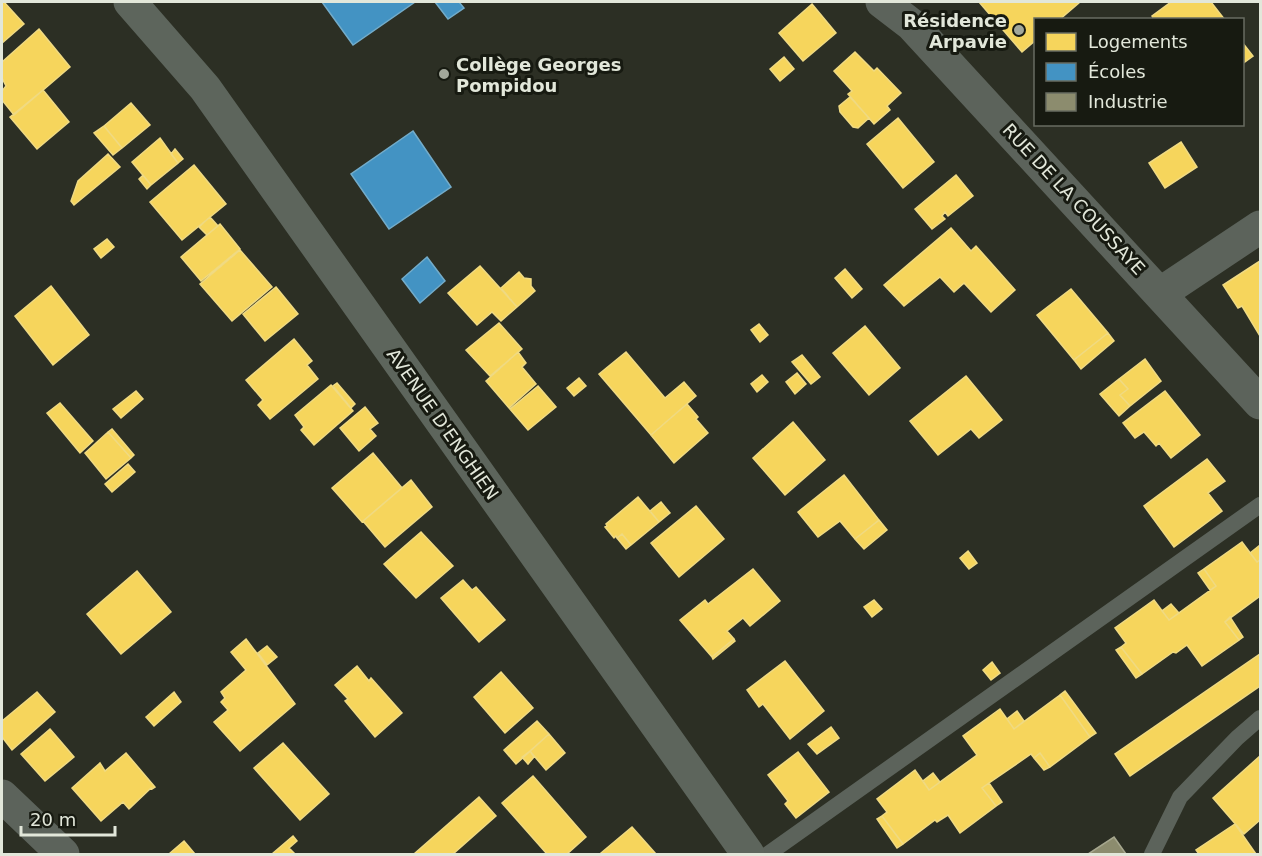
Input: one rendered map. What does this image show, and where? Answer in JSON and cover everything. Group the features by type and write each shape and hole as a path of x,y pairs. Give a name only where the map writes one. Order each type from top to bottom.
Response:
{"main road":[{"name":"AVENUE D'ENGHIEN","path":"130,2 205,88 748,855"}],"street":[{"name":"RUE DE LA COUSSAYE","path":"882,2 912,25 1260,403"},
{"path":"1161,293 1260,227"},
{"path":"2,796 63,855"}],"lane":[{"path":"768,855 1260,505"},
{"path":"1152,855 1180,796 1260,718"}],"building: Logements":[{"path":"2,2 24,24 2,43"},
{"name":"Résidence Arpavie","path":"979,2 1080,2 1061,18 1034,18 1034,42 1022,52"},
{"path":"1171,2 1211,2 1223,18 1153,18 1152,16"},
{"path":"812,4 836,33 803,61 779,33"},
{"path":"39,29 70,67 14,115 2,100 2,91 6,86 2,78 2,62"},
{"path":"1244,45 1253,56 1244,63"},
{"path":"855,52 874,71 877,68 901,93 887,106 890,110 874,124 848,94 852,91 834,71"},
{"path":"784,57 794,69 780,81 770,69"},
{"path":"43,90 69,122 37,149 10,117"},
{"path":"850,97 869,118 858,128 853,127 840,112 839,106"},
{"path":"131,103 150,125 122,148 104,126"},
{"path":"898,118 934,162 903,188 867,144"},
{"path":"104,126 122,148 113,155 94,133"},
{"path":"160,138 178,163 151,185 132,162"},
{"path":"1181,142 1197,167 1165,188 1149,163"},
{"path":"175,149 183,159 178,163 171,154"},
{"path":"108,154 120,167 74,205 71,201 78,181"},
{"path":"194,165 226,204 182,240 150,202"},
{"path":"143,175 151,185 147,189 139,179"},
{"path":"956,175 973,196 948,216 945,212 942,216 945,219 932,229 915,209"},
{"path":"210,217 218,226 207,235 199,227"},
{"path":"220,224 240,249 201,281 181,257"},
{"path":"951,228 971,251 976,246 1015,290 991,312 964,283 954,292 940,277 904,306 884,285"},
{"path":"107,239 114,247 101,258 94,249"},
{"path":"240,250 272,287 232,321 200,284"},
{"path":"1260,261 1260,336 1242,306 1238,308 1223,285"},
{"path":"480,266 517,307 501,321 492,312 477,325 448,293"},
{"path":"845,269 862,289 852,298 835,278"},
{"path":"519,272 524,278 531,279 531,286 535,291 517,307 501,288"},
{"path":"51,286 89,335 53,365 15,316"},
{"path":"276,287 298,314 265,341 243,314"},
{"path":"1071,289 1108,333 1074,360 1037,315"},
{"path":"499,323 522,349 490,376 466,350"},
{"path":"759,324 768,335 760,342 751,330"},
{"path":"865,326 900,368 869,395 833,353"},
{"path":"1108,333 1114,341 1081,369 1074,360"},
{"path":"294,339 312,361 307,365 318,379 270,419 258,405 263,400 246,380"},
{"path":"518,352 526,363 522,367 536,384 509,408 486,381"},
{"path":"626,352 665,398 684,382 696,396 651,435 599,374"},
{"path":"802,355 820,377 811,384 792,362"},
{"path":"1145,359 1161,381 1130,406 1120,395 1128,389 1119,379"},
{"path":"797,373 806,384 795,394 786,382"},
{"path":"762,375 768,382 757,392 751,384"},
{"path":"966,376 1002,420 979,438 971,429 938,455 910,421"},
{"path":"579,378 586,386 574,396 567,388"},
{"path":"1119,379 1128,389 1120,395 1130,406 1119,416 1100,394"},
{"path":"337,383 355,404 351,408 333,386"},
{"path":"331,385 353,411 314,445 301,430 304,427 295,415"},
{"path":"538,386 556,407 528,430 510,409"},
{"path":"136,391 143,399 121,418 113,409"},
{"path":"1165,391 1200,435 1171,458 1159,443 1156,446 1144,432 1135,438 1123,423"},
{"path":"60,403 93,441 80,453 47,413"},
{"path":"687,404 708,433 674,463 651,435"},
{"path":"365,407 378,423 370,429 376,436 359,451 340,428"},
{"path":"793,422 825,460 785,495 753,458"},
{"path":"112,429 134,455 131,458 108,432"},
{"path":"108,432 131,458 106,479 85,453"},
{"path":"373,453 402,488 362,522 332,488"},
{"path":"1207,459 1225,481 1208,493 1222,511 1174,547 1144,506"},
{"path":"128,464 135,472 112,492 105,484"},
{"path":"844,475 879,520 855,539 840,521 818,537 798,512"},
{"path":"411,480 432,507 385,547 363,521"},
{"path":"638,497 659,522 631,545 622,534 614,538 605,527"},
{"path":"661,502 670,513 659,522 650,511"},
{"path":"696,506 724,539 679,577 651,543"},
{"path":"879,520 887,530 864,549 855,539"},
{"path":"421,532 453,566 416,598 384,564"},
{"path":"622,534 631,545 626,549 617,538"},
{"path":"1242,542 1257,562 1260,560 1260,596 1225,622 1239,640 1202,666 1187,645 1142,674 1121,647 1126,643 1115,628 1154,600 1169,620 1216,586 1204,569"},
{"path":"1260,545 1260,560 1257,562 1250,553"},
{"path":"968,551 977,563 969,569 960,558"},
{"path":"753,569 780,601 750,626 743,618 727,631 734,639 712,657 680,620 705,600 708,604"},
{"path":"1204,569 1216,586 1210,590 1198,573"},
{"path":"137,571 171,612 121,654 87,614"},
{"path":"463,580 472,590 476,587 505,620 479,642 441,598"},
{"path":"874,600 882,609 872,617 864,607"},
{"path":"1171,604 1179,613 1169,620 1162,611"},
{"path":"1230,617 1243,637 1239,640 1225,622"},
{"path":"246,639 295,704 240,751 214,722 228,710 221,702 225,698 221,692 246,670 231,652"},
{"path":"734,639 735,641 713,659 712,657"},
{"path":"267,646 277,657 267,665 258,653"},
{"path":"1121,647 1142,674 1136,678 1116,650"},
{"path":"1260,654 1260,686 1130,776 1115,754"},
{"path":"785,661 824,711 790,739 763,704 759,707 747,690"},
{"path":"992,662 1000,673 991,680 983,670"},
{"path":"357,666 369,681 371,678 402,713 375,737 345,701 348,699 335,685"},
{"path":"501,672 533,708 505,733 474,697"},
{"path":"1065,691 1096,733 1090,737 1060,695"},
{"path":"37,692 55,712 12,750 2,737 2,721"},
{"path":"174,692 181,702 154,726 146,717"},
{"path":"1060,695 1090,737 1050,767 1040,753 1034,758 1031,754 982,788 996,806 960,833 948,815 937,822 935,820 903,844 882,816 887,812 877,799 915,770 929,790 977,755 963,736 1000,709 1014,729"},
{"path":"1017,711 1024,721 1014,729 1007,719"},
{"path":"537,721 549,734 516,764 504,750"},
{"path":"831,727 839,738 817,754 808,744"},
{"path":"50,729 74,757 45,781 21,754"},
{"path":"549,734 565,753 546,770 530,751"},
{"path":"283,743 329,794 300,820 254,768"},
{"path":"530,751 534,757 528,764 522,757"},
{"path":"798,752 829,792 796,818 785,804 788,801 768,775"},
{"path":"126,753 155,787 151,788 129,809 123,802 101,821 72,788 100,763 105,771"},
{"path":"1040,753 1050,767 1044,770 1034,758"},
{"path":"1260,756 1260,820 1244,834 1213,798"},
{"path":"933,773 940,782 929,790 923,781"},
{"path":"533,776 586,837 567,854 547,854 502,803"},
{"path":"989,783 1002,802 996,806 982,788"},
{"path":"479,797 496,816 453,854 414,854"},
{"path":"882,816 903,844 897,848 877,819"},
{"path":"1235,824 1256,854 1199,854 1196,850"},
{"path":"632,827 656,854 601,853"},
{"path":"293,836 297,841 289,848 295,854 272,854"},
{"path":"184,841 195,854 169,854"}],"building: Écoles":[{"path":"322,2 415,2 353,45"},
{"path":"435,2 459,2 464,8 448,19"},
{"path":"413,131 451,187 389,229 351,174"},
{"path":"427,257 445,281 420,303 402,279"}],"building: Industrie":[{"path":"1114,837 1126,854 1088,854"}],"place":[{"name":"Résidence Arpavie","path":"1019,30"},
{"name":"Collège Georges Pompidou","path":"444,74"}]}
